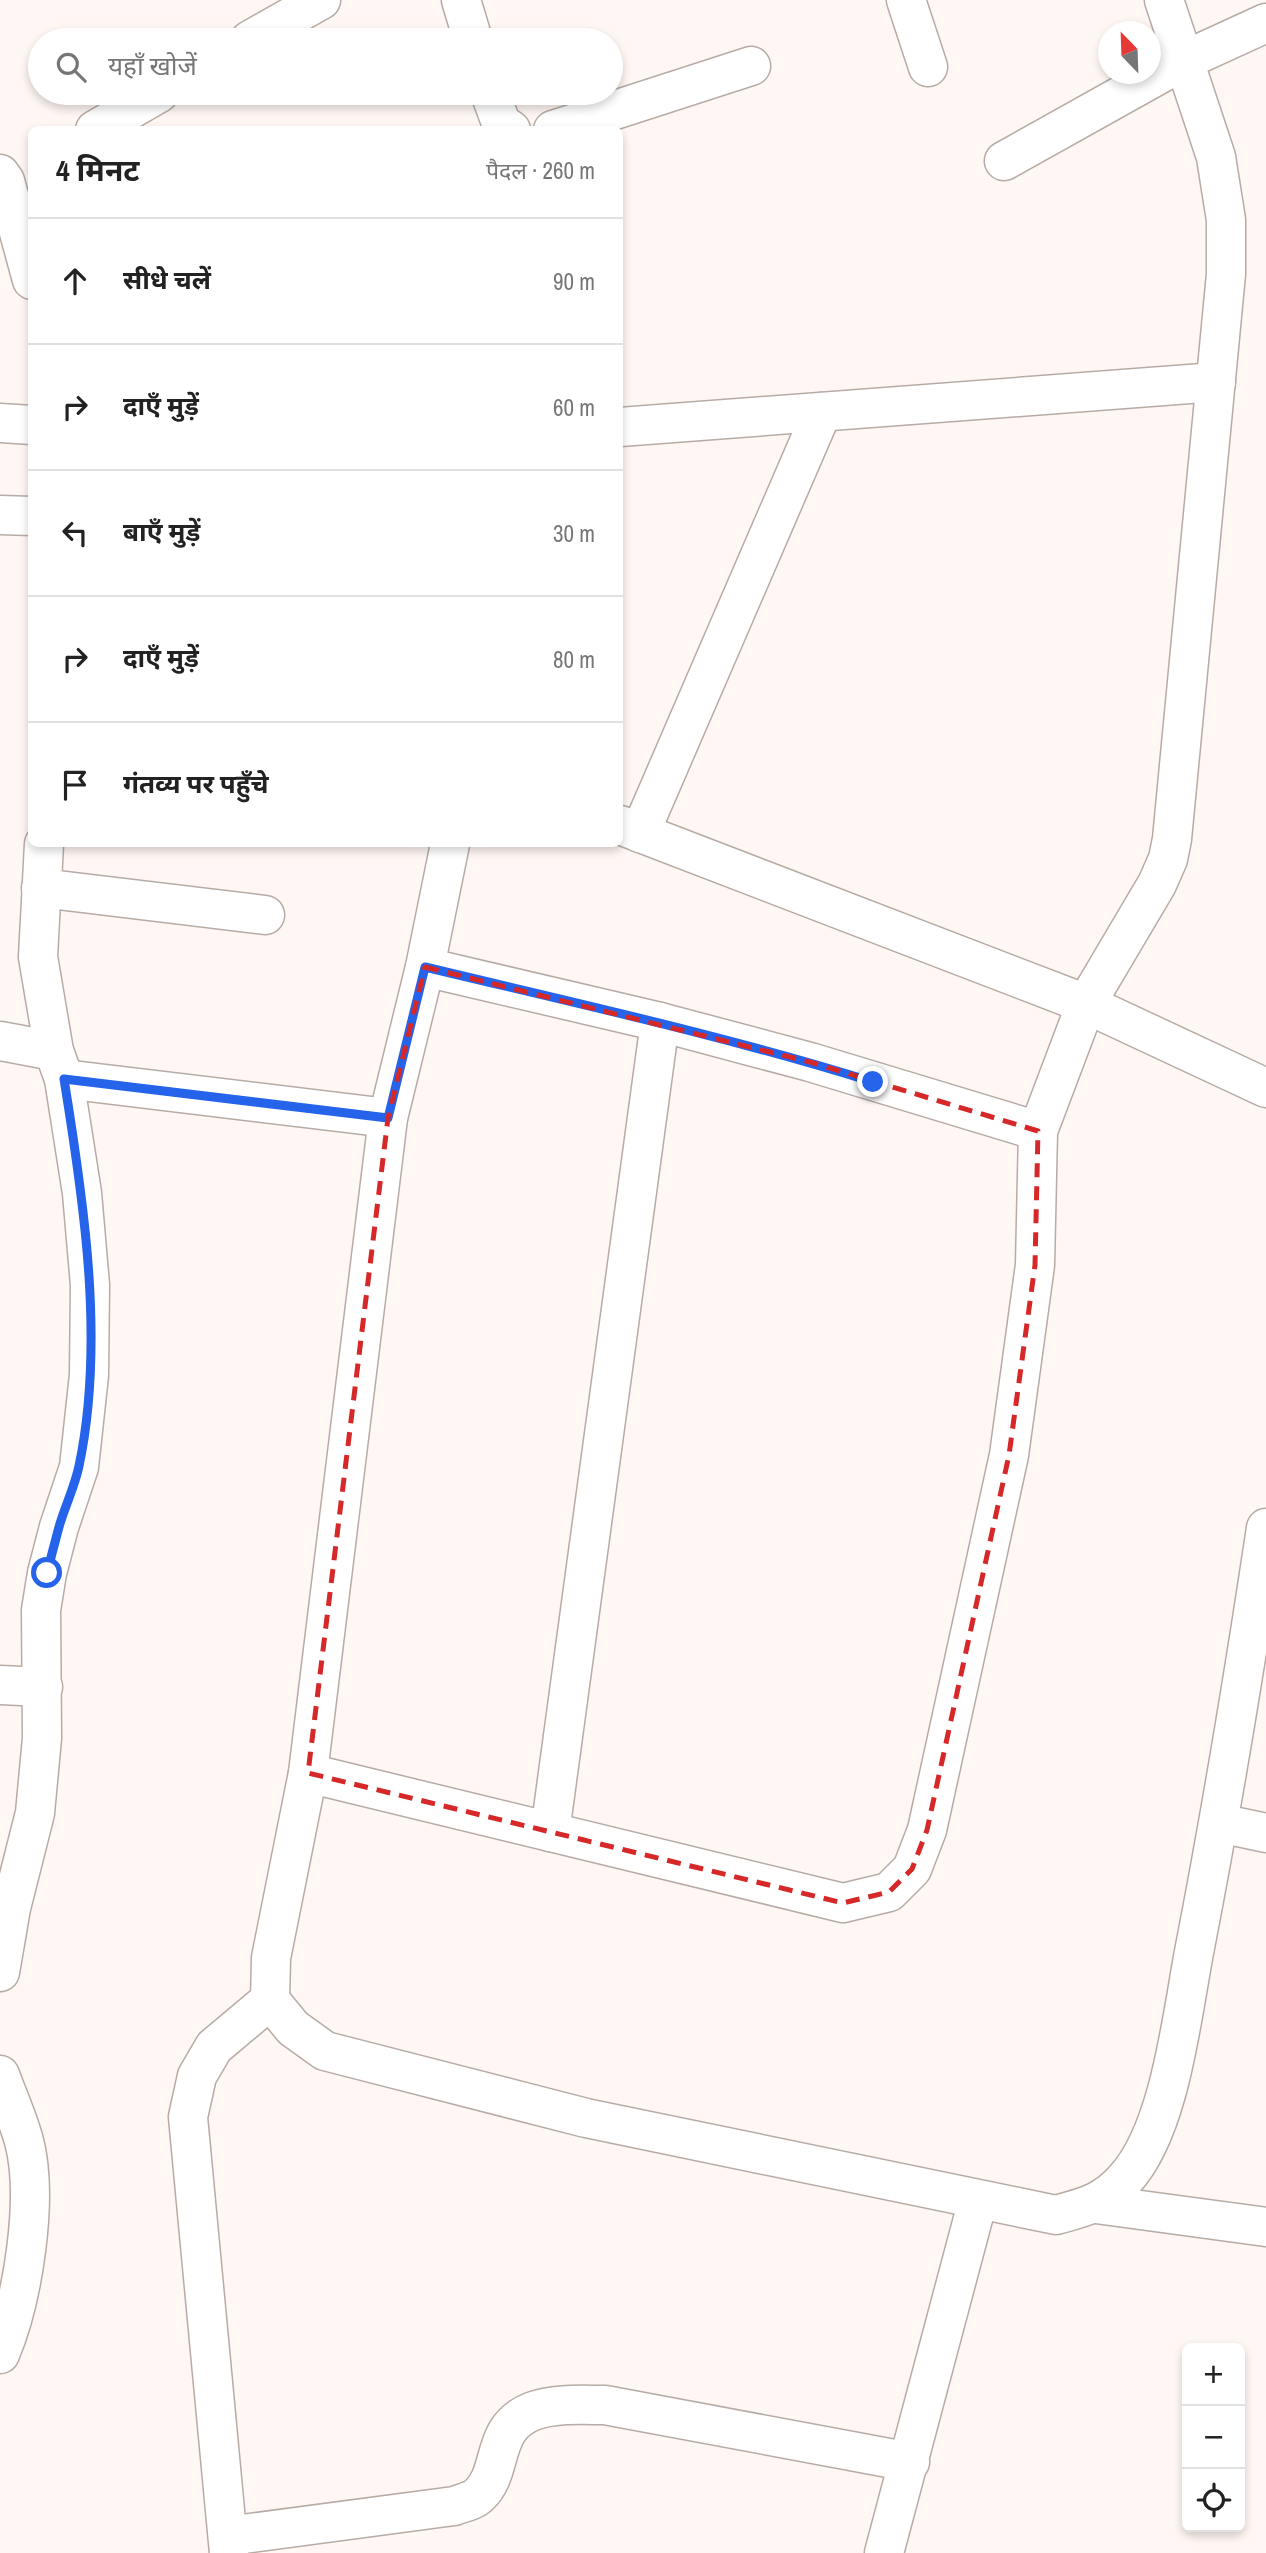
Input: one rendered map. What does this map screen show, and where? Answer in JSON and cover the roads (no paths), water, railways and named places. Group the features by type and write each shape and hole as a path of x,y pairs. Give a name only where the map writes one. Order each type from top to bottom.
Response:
{"street":[{"path":"271,28 321,0"},
{"path":"461,0 470,28"},
{"path":"906,0 928,66"},
{"path":"308,1773 843,1903 889,1892 912,1869 927,1830 1009,1455 1035,1265 1038,1132 1086,1004 1157,884 1168,859 1172,839 1226,274 1226,220 1216,157 1164,0"},
{"path":"1004,161 1183,61 1266,23"},
{"path":"565,126 751,66"},
{"path":"102,126 138,105"},
{"path":"495,105 506,126"},
{"path":"12,174 28,259"},
{"path":"623,427 1216,382"},
{"path":"822,412 629,829 1086,1004 1266,1088"},
{"path":"0,424 28,425"},
{"path":"0,515 28,516"},
{"path":"0,1972 11,1908 35,1813 42,1738 41,1610 53,1550 79,1467 89,1375 90,1285 82,1193 38,957 44,847"},
{"path":"449,847 425,967 388,1118 308,1773 271,1958 270,2000 293,2028 324,2052 586,2118 1056,2216 1096,2204 1126,2179 1145,2147 1167,2096 1219,1823 1264,1551"},
{"path":"41,888 265,915"},
{"path":"425,967 660,1022 810,1062 1038,1132"},
{"path":"550,1832 660,1022"},
{"path":"0,1041 59,1065 388,1118"},
{"path":"0,1685 43,1687"},
{"path":"1219,1823 1266,1833"},
{"path":"270,2000 214,2048 197,2076 188,2117 228,2544 454,2506 477,2498 488,2485 502,2437 518,2419 534,2410 561,2406 605,2405 910,2462"},
{"path":"0,2075 24,2139 31,2193 24,2262 0,2354"},
{"path":"884,2553 978,2200"},
{"path":"1096,2204 1266,2227"}]}
